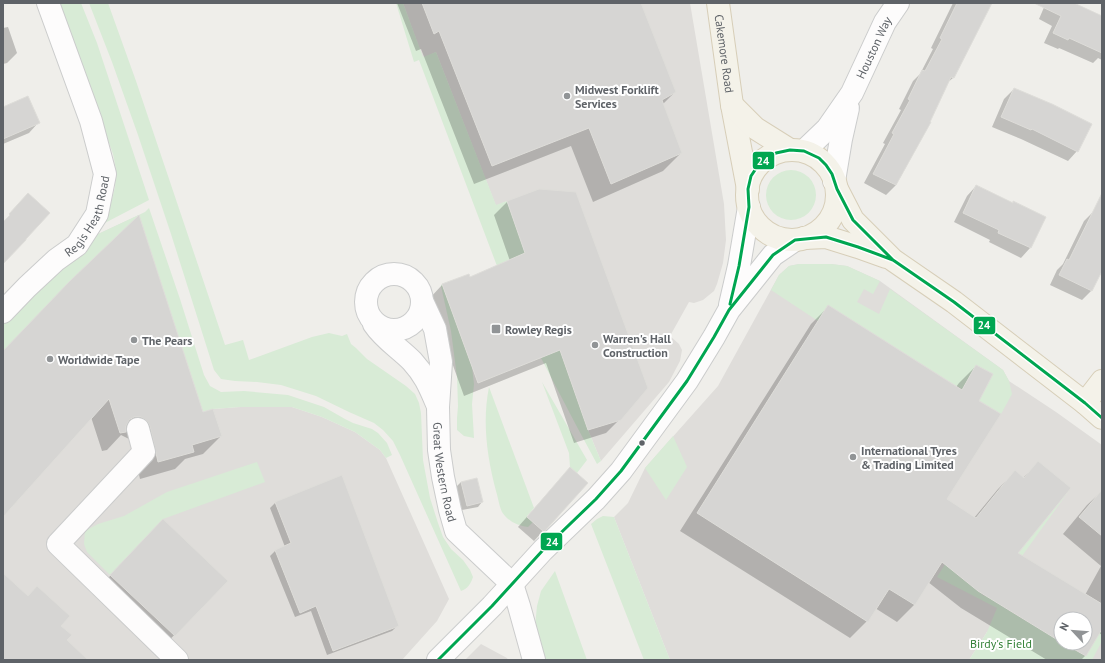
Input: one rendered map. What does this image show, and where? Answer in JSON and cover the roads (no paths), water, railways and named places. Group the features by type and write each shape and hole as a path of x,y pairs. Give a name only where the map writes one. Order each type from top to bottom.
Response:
{"main road":[{"name":"Cakemore Road","path":"718,3 732,105 748,198"},
{"name":"Cakemore Road","path":"732,105 755,128 797,151"},
{"path":"893,260 826,237 788,240 772,235 757,223 748,198 751,176 763,161 776,153 797,151 819,158 832,174 854,220 893,260 954,302 1086,403 1102,418"},
{"path":"799,239 812,236 823,228 832,217 837,200 836,185"},
{"path":"1086,403 1102,381"}],"street":[{"name":"Regis Heath Road","path":"3,312 56,260 78,245 97,214 104,174 90,121 48,3"},
{"name":"Houston Way","path":"797,151 827,129 852,93 885,22 898,3"},
{"name":"Houston Way","path":"836,185 841,139 852,93"},
{"path":"729,310 739,266 748,198"},
{"path":"438,660 492,606 543,550 596,499 621,471 687,381 729,310 773,256 799,239"},
{"path":"396,273 412,279 421,293 422,301 421,310 418,317 412,324 404,328 387,330 378,326 372,320 366,310 365,300 368,289 374,281 383,275 396,273"},
{"name":"Great Western Road","path":"422,301 435,329 441,362 438,407 440,457 448,504 456,531 512,584"},
{"name":"Great Western Road","path":"372,320 380,332 412,362 426,379 438,407"},
{"path":"138,429 144,452 58,544 177,660"},
{"path":"512,584 534,660"}],"place":[{"name":"Midwest Forklift Services","path":"567,96"},
{"name":"Rowley Regis","path":"496,329"},
{"name":"The Pears","path":"134,340"},
{"name":"Warren's Hall Construction","path":"595,345"},
{"name":"Worldwide Tape","path":"50,359"},
{"name":"International Tyres & Trading Limited","path":"853,457"}],"park label":[{"name":"Birdy's Field","path":"1001,643"}]}
